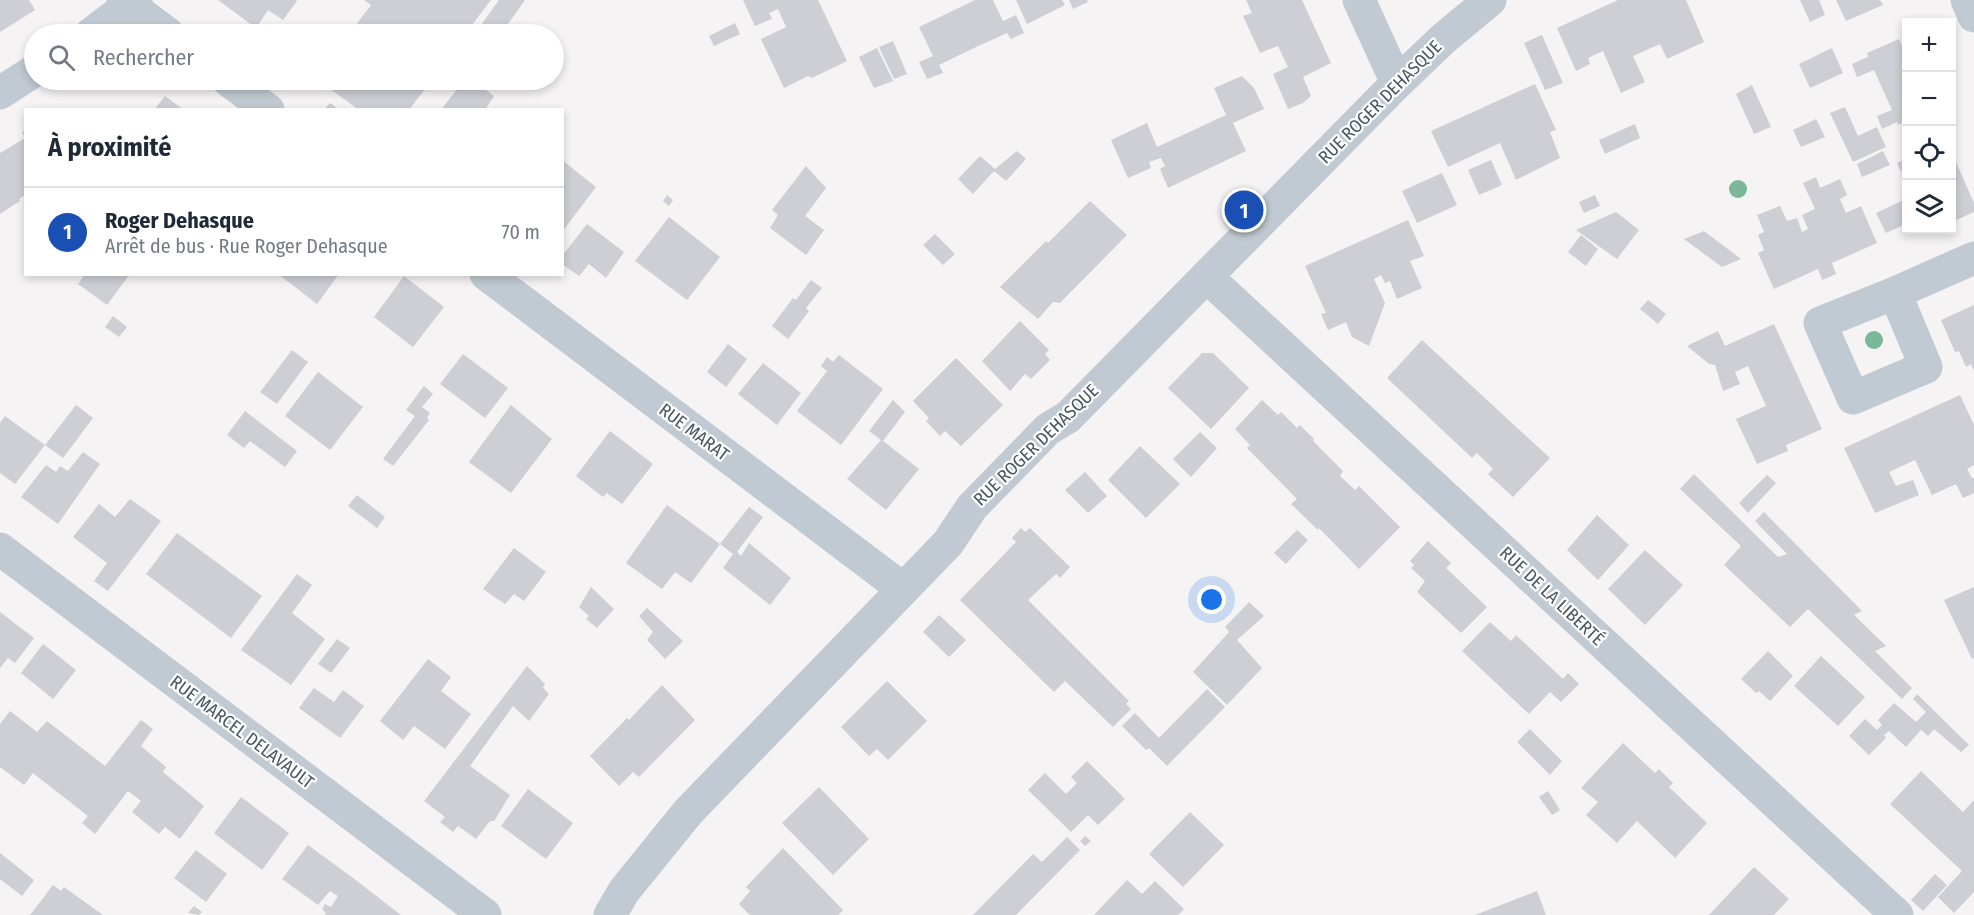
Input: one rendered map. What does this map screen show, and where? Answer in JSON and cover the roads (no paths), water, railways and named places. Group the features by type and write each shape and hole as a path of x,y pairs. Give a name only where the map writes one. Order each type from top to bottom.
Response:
{"street":[{"path":"1359,0 1397,83"},
{"name":"RUE ROGER DEHASQUE","path":"610,915 624,891 688,812 948,543 972,507 1048,429 1068,417 1397,83 1443,39 1490,0"},
{"path":"1967,0 1974,16"},
{"path":"103,24 130,2 156,24"},
{"path":"0,93 24,77"},
{"path":"241,90 265,108"},
{"path":"1895,293 1974,258"},
{"name":"RUE MARAT","path":"489,276 903,589"},
{"name":"RUE DE LA LIBERTÉ","path":"1207,277 1897,915"},
{"name":"RUE MARCEL DELAVAULT","path":"0,549 485,915"}],"place":[{"name":"Roger Dehasque","path":"1244,210"}]}
